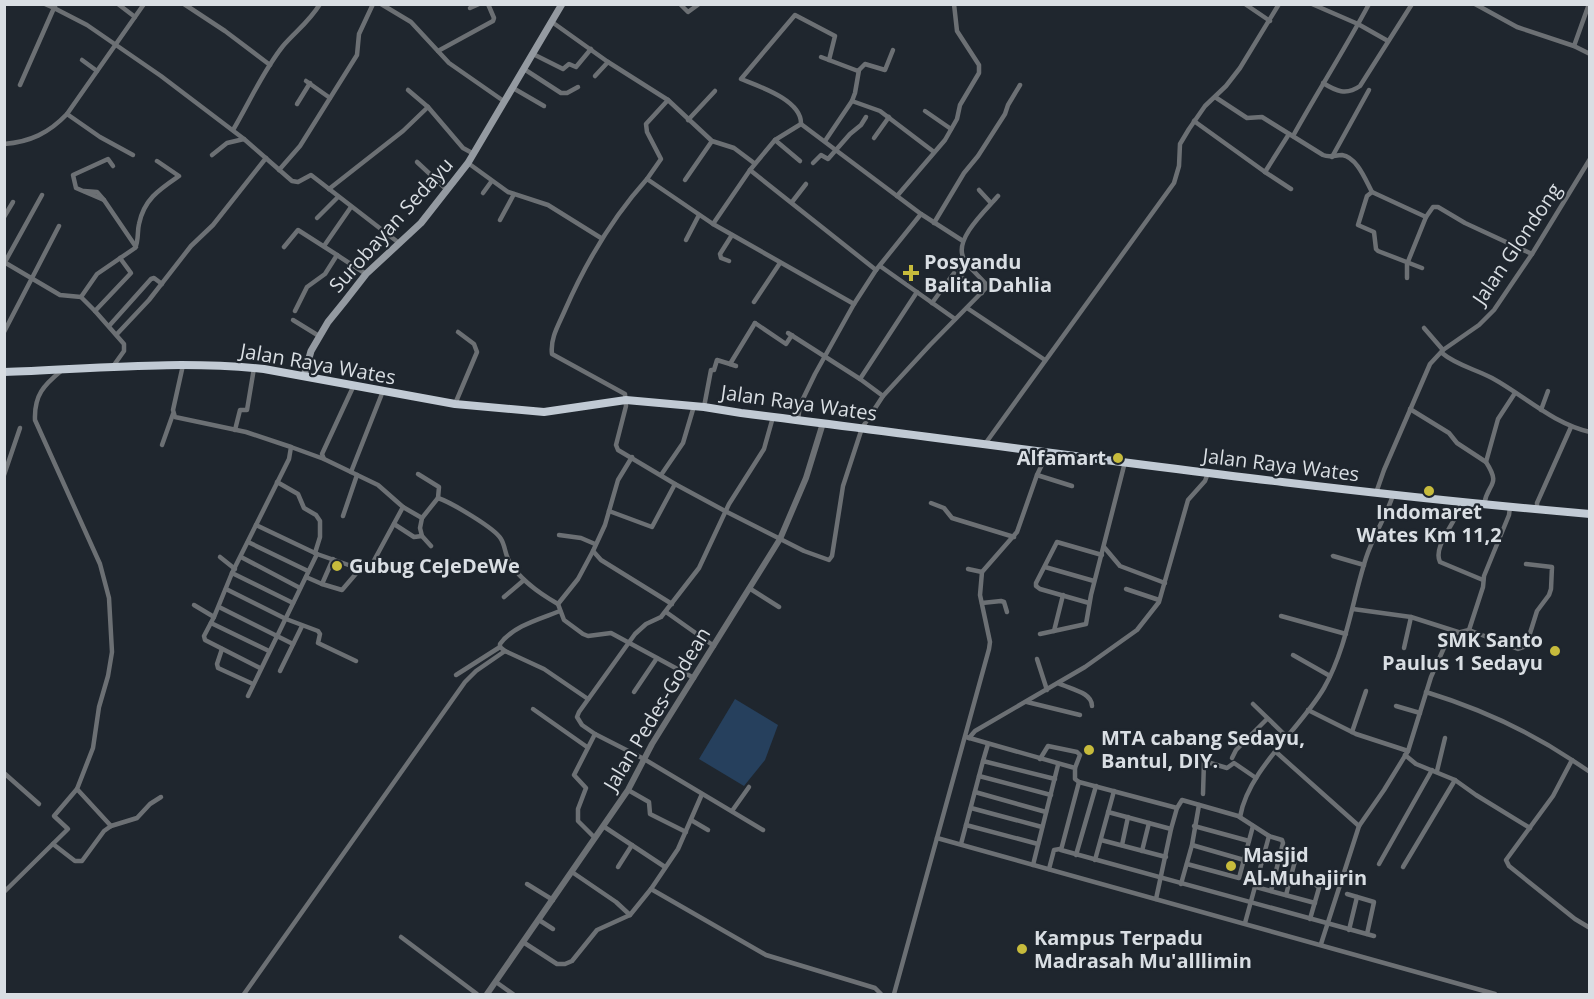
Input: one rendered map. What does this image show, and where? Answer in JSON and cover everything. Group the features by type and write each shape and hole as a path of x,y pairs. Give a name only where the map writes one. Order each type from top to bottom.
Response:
{"highway":[{"name":"Jalan Raya Wates","path":"4,372 207,364 254,368 304,376 455,404 531,412 626,400 694,406 1376,493 1590,514"}],"main road":[{"name":"Surobayan Sedayu","path":"304,376 311,351 319,336 366,274 421,223 468,163 562,4"}],"street":[{"path":"45,4 55,6 116,44 233,130 296,182 311,175 399,243"},
{"path":"118,4 135,17"},
{"path":"4,144 36,137 57,124 67,114 144,4"},
{"path":"233,130 270,65 284,46 306,24 320,4"},
{"path":"279,170 298,150 358,52 359,34 374,4"},
{"path":"381,4 411,22 452,66 505,102"},
{"path":"470,8 479,4"},
{"path":"438,51 493,21 494,18 488,4"},
{"path":"680,4 688,12 699,4"},
{"path":"897,196 951,129 958,116 960,105 980,70 957,31 954,4"},
{"path":"1245,4 1270,21"},
{"path":"985,444 1173,183 1179,166 1180,144 1205,106 1240,68 1279,4"},
{"path":"1312,4 1388,40"},
{"path":"1265,172 1291,135 1369,4"},
{"path":"1323,83 1337,91 1346,92 1360,86 1412,4"},
{"path":"1475,4 1517,27 1574,46 1590,54"},
{"path":"1574,46 1589,4"},
{"path":"186,5 270,65"},
{"path":"20,85 55,6"},
{"path":"828,60 835,36 795,15 741,79 779,95 799,115 801,124 921,214 963,241"},
{"path":"552,22 608,62 668,99 712,141 734,148 754,163"},
{"path":"533,54 563,69 569,64 576,67 591,49"},
{"path":"825,141 852,101 859,70 865,64 885,70 893,50"},
{"path":"821,57 859,70"},
{"path":"82,60 97,72"},
{"path":"595,76 608,62"},
{"path":"524,70 542,82 541,87"},
{"path":"524,70 562,94 578,87"},
{"path":"297,104 308,82 330,98"},
{"path":"934,223 964,173 1005,114 1020,85"},
{"path":"513,88 535,97 544,106"},
{"path":"408,90 428,107 463,148 474,154"},
{"path":"1332,157 1369,90"},
{"path":"688,120 715,91"},
{"path":"1215,97 1244,116 1250,118 1260,116 1323,155 1332,157 1340,155 1351,159 1372,192 1426,217"},
{"path":"668,99 646,124 647,132 661,159 601,238 582,273 552,341 552,354 627,396 616,446 618,450 725,511 804,551 830,559 843,486 862,428 883,396 987,286 963,258 963,241 966,233 998,196"},
{"path":"852,101 880,111 934,152"},
{"path":"329,189 403,131 428,107"},
{"path":"925,111 951,129"},
{"path":"67,114 100,137 133,155"},
{"path":"813,163 821,155 828,159 866,117"},
{"path":"874,138 889,117"},
{"path":"1194,121 1291,189"},
{"path":"713,224 754,163 775,140 801,124"},
{"path":"212,155 227,143 244,139"},
{"path":"775,140 800,161"},
{"path":"685,180 712,141"},
{"path":"117,334 162,284 188,249 213,225 266,158"},
{"path":"113,166 108,159 73,175 75,187 83,192 90,190 97,192 136,247"},
{"name":"Jalan Glondong","path":"1376,493 1430,364 1442,351 1479,325 1494,310 1532,254 1590,159"},
{"path":"157,161 178,176"},
{"path":"417,162 447,190"},
{"path":"468,163 491,182 514,194 548,205 601,238"},
{"path":"750,170 878,268 955,319"},
{"path":"81,297 97,274 136,247 141,217 149,199 185,171"},
{"path":"647,179 713,224 854,304"},
{"path":"483,194 491,182"},
{"path":"792,202 806,183"},
{"path":"979,190 992,203"},
{"path":"1372,192 1366,196 1358,225 1374,232 1378,250 1407,264 1422,268"},
{"path":"500,220 514,194"},
{"path":"42,195 5,262 31,280 60,295 81,297 124,344 124,351 111,368"},
{"path":"317,218 338,197"},
{"path":"4,217 13,202"},
{"path":"324,246 351,207"},
{"path":"1407,279 1407,264 1426,217 1433,207 1438,207 1465,223 1532,254"},
{"path":"798,420 800,405 854,304 878,268 921,214"},
{"path":"686,240 699,215"},
{"path":"4,332 59,226"},
{"path":"284,248 298,230 366,274"},
{"path":"729,261 721,258 720,253 732,235"},
{"path":"295,311 307,287 325,274 338,255"},
{"path":"95,311 131,273 120,258"},
{"path":"963,258 959,266 963,280 982,293"},
{"path":"754,302 780,262"},
{"path":"932,303 954,273"},
{"path":"109,326 151,279 154,278 162,284"},
{"path":"860,379 917,292"},
{"path":"967,308 1046,360"},
{"path":"293,320 319,336"},
{"path":"704,407 711,370 714,370 717,360 733,365 754,323 786,344 790,334 883,396"},
{"path":"1424,328 1449,359 1493,379 1571,427 1590,432"},
{"path":"455,404 477,352 474,344 458,332"},
{"path":"162,445 173,414 183,365"},
{"path":"235,430 240,410 247,410 254,368"},
{"path":"4,892 68,829 54,816 77,789 93,748 99,707 112,652 109,598 104,573 35,420 42,388 64,370"},
{"path":"324,459 322,454 354,385"},
{"path":"351,472 383,391"},
{"path":"1541,410 1548,391"},
{"path":"1486,462 1498,419 1515,393"},
{"path":"661,475 683,443 694,406"},
{"path":"1410,409 1449,433 1457,443 1486,462 1494,479 1484,505"},
{"path":"173,414 179,419 235,430 324,459 378,485 403,507 422,518"},
{"path":"763,830 644,759 595,734 578,718 579,712 588,699 640,629 666,612 699,568 725,511 764,449 773,417"},
{"name":"Jalan Pedes-Godean","path":"487,994 628,790 644,759 780,539 806,478 823,423"},
{"path":"1537,510 1571,427"},
{"path":"4,475 20,428"},
{"path":"260,668 204,639 291,454 291,447"},
{"path":"894,994 967,737 989,649 990,642 980,587 982,572 1014,537 1048,452"},
{"path":"558,604 578,579 593,551 609,511 618,480 632,457"},
{"path":"1040,634 1085,625 1125,462"},
{"path":"967,737 1085,667 1137,630 1152,613 1159,600 1188,500 1205,480 1208,472"},
{"path":"418,474 439,487 438,498 422,518 420,528 422,536 431,546"},
{"path":"343,516 357,475"},
{"path":"1037,475 1072,486"},
{"path":"248,696 306,577 320,537 318,517 304,508 295,491 277,482"},
{"path":"609,511 652,527 675,484"},
{"path":"1240,817 1242,803 1256,778 1308,710 1330,676 1346,634 1364,565 1393,495"},
{"path":"438,498 493,530 501,539 508,561 524,580 538,593 558,604 564,620 583,634 588,636 611,633 694,678"},
{"path":"931,503 944,508 952,518 1014,537"},
{"path":"1461,503 1458,516 1440,546 1438,556 1440,562 1483,580"},
{"path":"306,577 342,590 360,569 371,566 403,507"},
{"path":"1469,630 1483,587 1483,580 1509,515 1510,507"},
{"path":"393,524 414,537 422,536"},
{"path":"256,525 316,553 360,569"},
{"path":"559,535 581,538 595,544"},
{"path":"248,542 308,571"},
{"path":"1089,603 1036,586 1057,542 1102,555"},
{"path":"1104,547 1120,566 1165,583"},
{"path":"593,551 602,560 672,604"},
{"path":"1333,556 1364,565"},
{"path":"220,557 234,571 293,603"},
{"path":"241,557 300,588"},
{"path":"322,584 333,559"},
{"path":"1322,944 1359,826 1406,753 1438,660 1448,641 1453,634 1469,630 1518,649 1526,646 1537,611 1549,595 1552,584 1552,567 1526,564"},
{"path":"1045,567 1094,581"},
{"path":"968,569 982,572"},
{"path":"504,597 524,580"},
{"path":"750,588 779,607"},
{"path":"226,589 286,619 319,632 318,643 356,662"},
{"path":"1126,589 1159,600"},
{"path":"1054,631 1064,595"},
{"path":"982,603 1004,602 1007,612"},
{"path":"194,605 214,617"},
{"path":"219,607 293,644"},
{"path":"1353,609 1411,617 1461,633"},
{"path":"456,675 500,647 501,642 512,633 533,621 560,611"},
{"path":"666,612 714,646"},
{"path":"1281,615 1346,634"},
{"path":"1404,648 1411,617"},
{"path":"211,623 269,651"},
{"path":"280,671 302,626"},
{"path":"500,647 544,669 588,699"},
{"path":"222,649 217,664 218,668 253,684"},
{"path":"244,994 465,682 476,671 505,651"},
{"path":"1293,655 1330,676"},
{"path":"634,692 657,658"},
{"path":"1037,659 1047,690"},
{"path":"1058,683 1088,695 1092,706"},
{"path":"1352,732 1366,691"},
{"path":"1426,692 1472,707 1509,724 1547,743 1590,772"},
{"path":"1026,702 1080,715"},
{"path":"1253,704 1287,737"},
{"path":"1396,706 1420,713"},
{"path":"533,709 587,747"},
{"path":"1308,710 1352,732 1406,753 1410,761 1455,780 1530,828"},
{"path":"1232,758 1236,750 1267,719"},
{"path":"595,734 574,776 586,788 578,809 579,824 595,838"},
{"path":"967,737 1058,765 1075,768"},
{"path":"1379,864 1434,770 1445,738"},
{"path":"961,844 988,744"},
{"path":"1040,759 1048,746 1077,752 1080,755 1075,768 1075,779 1079,782 1177,808"},
{"path":"1276,752 1359,826"},
{"path":"983,760 1055,779"},
{"path":"1572,760 1553,796 1506,860 1507,864 1575,919 1590,928"},
{"path":"1203,794 1204,761 1227,768 1233,762 1256,778"},
{"path":"1033,865 1058,765"},
{"path":"4,774 39,804"},
{"path":"979,776 1051,795"},
{"path":"1403,867 1455,780"},
{"path":"1060,849 1079,782"},
{"path":"1076,855 1096,786"},
{"path":"732,811 749,787"},
{"path":"77,789 111,826"},
{"path":"628,790 649,802 650,814 686,832"},
{"path":"1095,860 1114,791"},
{"path":"975,792 1046,812"},
{"path":"523,942 557,964 565,964 572,961 597,930 630,915 678,849 702,794"},
{"path":"53,844 75,861 82,861 98,837 111,826 140,817 150,804 161,797"},
{"path":"1155,898 1171,829 1177,808 1182,800 1240,817 1269,836 1281,839 1283,843 1271,891"},
{"path":"1180,884 1192,845 1199,805"},
{"path":"970,808 1042,827"},
{"path":"1108,812 1171,829"},
{"path":"1122,845 1128,817"},
{"path":"691,820 708,830"},
{"path":"1142,851 1149,823"},
{"path":"966,825 1038,844"},
{"path":"603,826 665,867"},
{"path":"1194,826 1249,841"},
{"path":"1187,864 1238,878 1252,826"},
{"path":"1245,923 1269,836"},
{"path":"937,838 1495,994"},
{"path":"1101,840 1166,858"},
{"path":"618,867 632,845"},
{"path":"1192,845 1244,860"},
{"path":"1049,869 1054,850 1060,849 1251,904 1374,936"},
{"path":"1286,895 1295,861"},
{"path":"573,872 616,902 630,915"},
{"path":"1290,878 1318,886 1319,890 1310,919"},
{"path":"527,884 552,900"},
{"path":"1256,887 1315,903"},
{"path":"651,889 766,955 875,988 881,994"},
{"path":"1347,894 1374,903 1367,934"},
{"path":"1349,930 1357,897"},
{"path":"539,920 554,929"},
{"path":"401,938 477,994"},
{"path":"496,982 513,994"}],"shaded area":[{"path":"735,699 778,725 765,760 744,786 699,759"}],"place":[{"name":"Posyandu Balita Dahlia","path":"911,273"},
{"name":"Alfamart","path":"1118,458"},
{"name":"Indomaret Wates Km 11,2","path":"1429,491"},
{"name":"Gubug CeJeDeWe","path":"337,566"},
{"name":"SMK Santo Paulus 1 Sedayu","path":"1555,651"},
{"name":"MTA cabang Sedayu, Bantul, DIY.","path":"1089,750"},
{"name":"Masjid Al-Muhajirin","path":"1231,866"},
{"name":"Kampus Terpadu Madrasah Mu'alllimin","path":"1022,949"}]}
